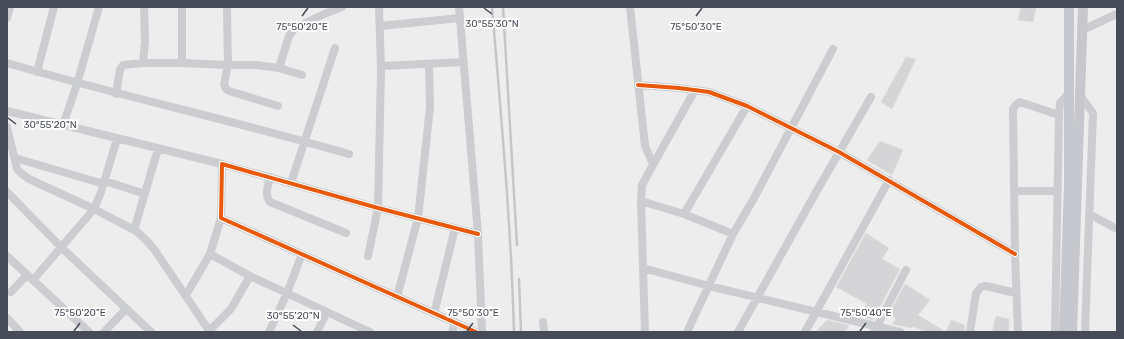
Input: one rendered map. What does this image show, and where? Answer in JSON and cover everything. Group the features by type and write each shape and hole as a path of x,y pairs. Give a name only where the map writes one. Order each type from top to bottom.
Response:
{"main road":[{"path":"1069,7 1074,94 1080,112 1072,332"},
{"path":"1064,332 1069,186 1069,108 1074,94 1082,30 1083,7"}],"street":[{"path":"7,18 10,7"},
{"path":"37,72 54,7"},
{"path":"63,125 77,84 99,7"},
{"path":"143,63 145,35 144,7"},
{"path":"182,7 182,63"},
{"path":"280,68 289,36 294,28 342,7"},
{"path":"368,256 378,208 381,66 379,7"},
{"path":"459,7 478,234 482,332"},
{"path":"630,7 646,146 653,164"},
{"path":"227,10 228,65 224,84 226,89 278,106"},
{"path":"1082,30 1117,14"},
{"path":"380,26 460,18"},
{"path":"291,183 335,48"},
{"path":"687,332 733,234 753,200 832,49"},
{"path":"381,66 464,62"},
{"path":"7,63 77,84 304,141 349,154"},
{"path":"116,94 120,70 123,65 143,63 256,65 280,68 302,75"},
{"path":"397,297 418,218 430,107 429,64"},
{"path":"638,85 695,90 717,95 747,106 839,152 1015,254"},
{"path":"645,332 641,201 642,185 695,90"},
{"path":"1055,332 1059,115 1060,104 1074,94 1094,113 1085,332"},
{"path":"738,332 871,97"},
{"path":"1018,332 1015,254 1013,109 1020,102 1059,115"},
{"path":"684,214 747,106"},
{"path":"7,111 222,164 378,208 478,234"},
{"path":"7,127 17,169 24,176 94,209 134,230 142,236 154,249 186,295 209,332 231,309 250,276"},
{"path":"8,293 30,277 62,248 94,209 104,183 117,139"},
{"path":"134,230 158,149"},
{"path":"15,158 145,194"},
{"path":"186,295 210,254 221,218 222,164"},
{"path":"270,177 266,194 270,202 346,233"},
{"path":"805,332 889,180"},
{"path":"1014,191 1058,191"},
{"path":"7,192 62,248 151,332"},
{"path":"641,201 684,214 733,234"},
{"path":"1089,214 1117,229"},
{"path":"221,218 476,332"},
{"path":"434,314 455,228"},
{"path":"210,254 250,276 370,332"},
{"path":"269,332 287,293 302,254"},
{"path":"7,256 89,332"},
{"path":"643,268 815,312 874,330 900,332"},
{"path":"874,330 906,270"},
{"path":"970,332 976,293 981,287 986,286 1016,293"},
{"path":"104,332 126,309"},
{"path":"317,332 327,312"},
{"path":"7,318 20,332"},
{"path":"452,332 455,322"},
{"path":"543,322 544,332"}],"building":[{"path":"1021,7 1036,7 1033,22 1018,20"},
{"path":"906,57 916,59 892,109 881,102"},
{"path":"880,141 903,150 892,175 867,160"},
{"path":"866,233 889,248 882,259 900,269 873,320 859,316 867,304 836,287"},
{"path":"905,284 930,300 918,315 946,332 926,332 912,326 911,328 892,324 896,319 889,314"},
{"path":"996,316 1009,319 1009,332 992,332"},
{"path":"827,320 849,325 845,332 823,332 817,330"},
{"path":"951,320 965,325 964,332 946,332"}],"railway":[{"path":"492,7 508,210 514,332"},
{"path":"503,7 517,245"},
{"path":"519,279 521,332"}],"cycle path":[{"path":"638,85 709,92 747,106 839,152 1015,254"},
{"path":"476,332 221,218 222,164 378,208 478,234"}]}
